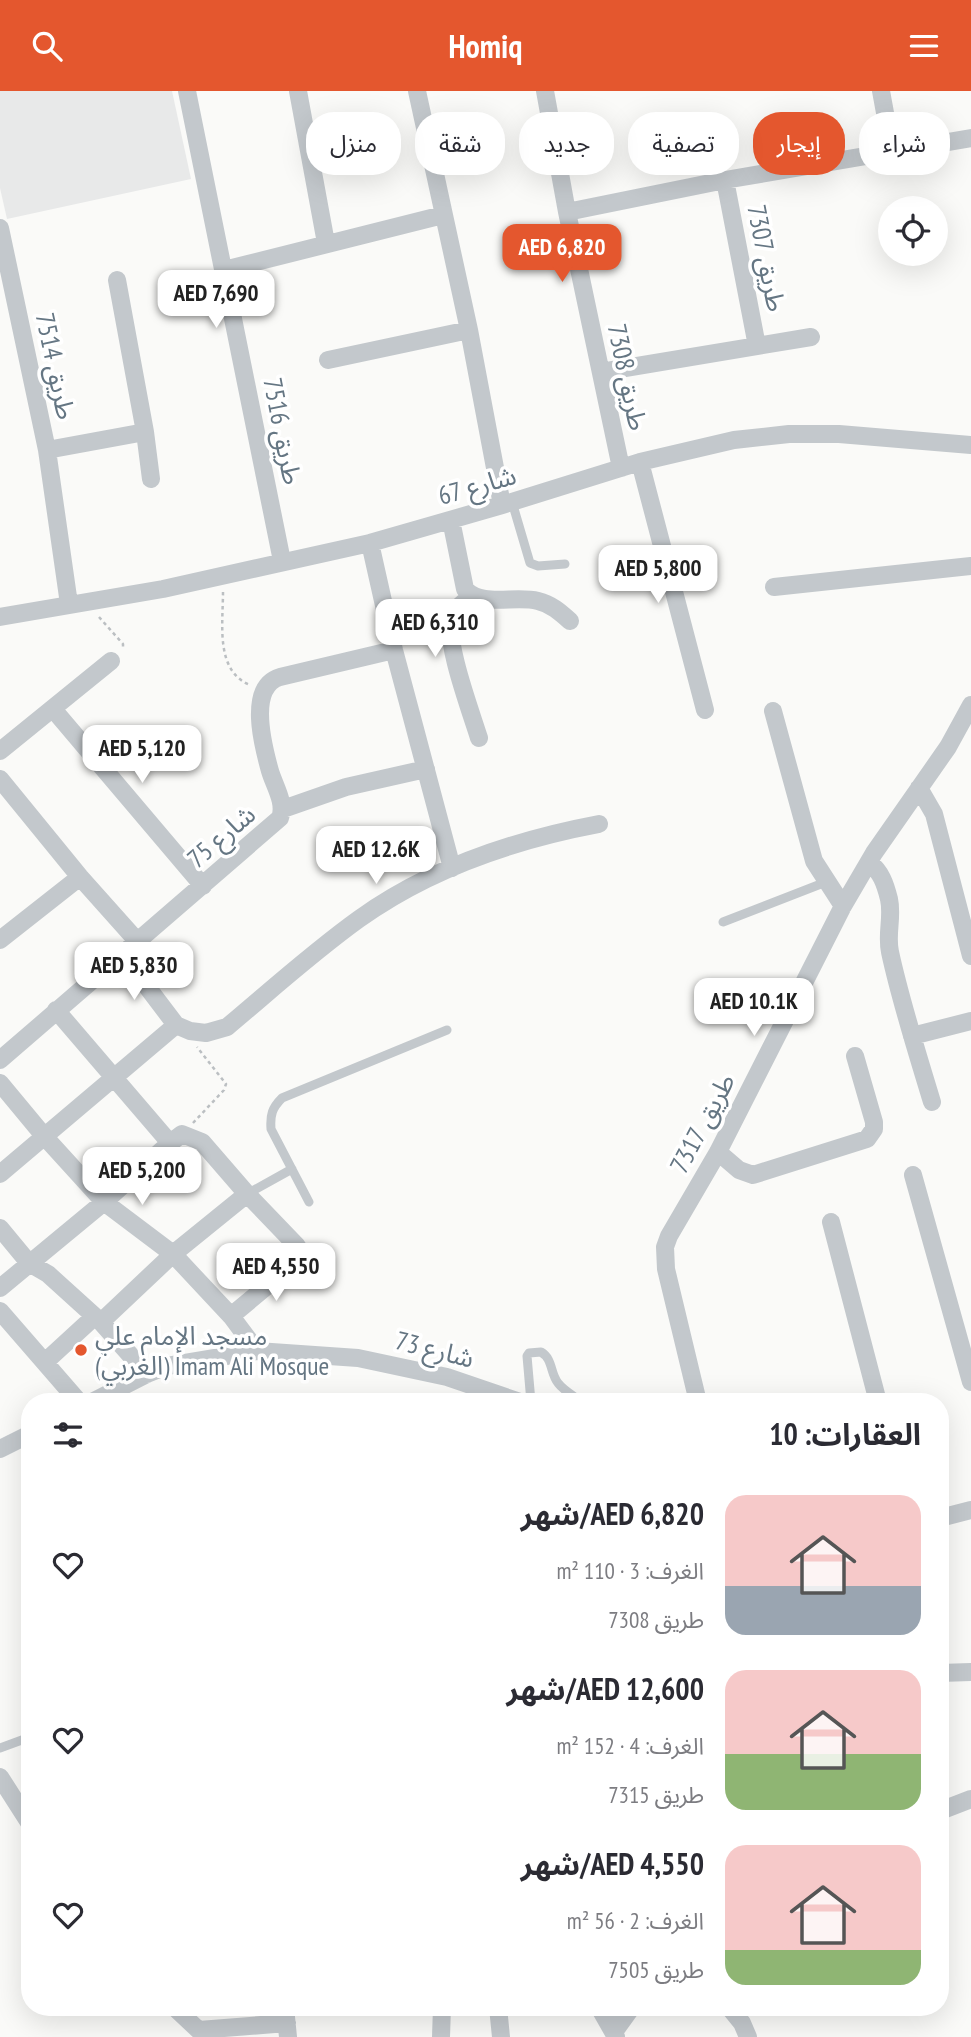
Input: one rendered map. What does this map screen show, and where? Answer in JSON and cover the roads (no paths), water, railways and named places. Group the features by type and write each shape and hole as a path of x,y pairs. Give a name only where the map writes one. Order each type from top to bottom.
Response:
{"street":[{"name":"طريق 7516","path":"187,91 282,561"},
{"path":"298,91 326,243"},
{"path":"417,91 507,504"},
{"name":"طريق 7308","path":"545,91 567,212 621,468"},
{"path":"881,91 885,112"},
{"name":"طريق 7307","path":"950,141 971,138"},
{"name":"طريق 7307","path":"567,212 859,157"},
{"name":"طريق 7307","path":"725,180 757,346"},
{"path":"224,270 443,215"},
{"name":"طريق 7514","path":"0,228 6,296 47,450 77,603"},
{"path":"117,280 145,432 150,479"},
{"path":"328,360 469,330"},
{"name":"طريق 7307","path":"601,372 811,337"},
{"name":"طريق 7514","path":"47,450 145,432"},
{"name":"شارع 67","path":"0,617 163,589 370,543 640,462 706,445 789,434 839,434 971,445"},
{"path":"640,462 705,710"},
{"path":"451,520 465,589 471,596 483,599 520,598 539,601 553,607 570,621"},
{"path":"370,543 394,650 452,868"},
{"path":"774,587 971,566"},
{"path":"471,596 452,616 450,631 453,651 479,738"},
{"name":"شارع 75","path":"0,1060 277,821 283,809 263,738 261,711 263,690 273,679 394,650"},
{"path":"0,751 111,661"},
{"name":"طريق 7317","path":"696,1393 666,1269 665,1247 718,1152 843,906 869,862 948,747 971,705"},
{"path":"52,709 203,886"},
{"path":"773,711 814,861 843,906"},
{"path":"283,809 346,787 426,769"},
{"path":"0,779 79,877 138,942"},
{"path":"919,788 934,814 971,956"},
{"path":"122,955 183,1028 205,1033 227,1027 360,918 404,891 452,868 528,840 599,824"},
{"path":"869,862 880,873 889,898 889,950 932,1102"},
{"path":"0,940 79,877"},
{"path":"56,1010 115,1079 176,1138 202,1142 297,1246 297,1261 231,1316"},
{"path":"912,1037 971,1021"},
{"path":"0,1174 115,1079 183,1028"},
{"path":"718,1152 739,1170 753,1175 867,1139 874,1129 874,1122 855,1056"},
{"path":"0,1083 104,1202 173,1254 231,1316 257,1351"},
{"path":"0,1288 176,1138"},
{"path":"913,1175 971,1382"},
{"path":"45,1362 247,1194"},
{"path":"831,1222 876,1393"},
{"path":"0,1228 29,1263 48,1274 97,1320 147,1374"},
{"path":"0,1311 71,1393"},
{"name":"شارع 73","path":"110,1393 167,1366 257,1351 358,1358 447,1377 494,1393"},
{"path":"0,1449 21,1438"},
{"path":"949,1516 971,1510"},
{"path":"949,1673 971,1672"},
{"path":"0,1777 21,1811"},
{"path":"949,1807 971,1798"},
{"path":"183,2016 202,2033 287,2022"},
{"path":"440,2037 441,2016"},
{"path":"499,2016 501,2037"},
{"path":"604,2016 615,2035 627,2016"},
{"path":"736,2016 748,2037"}],"lane":[{"path":"507,504 530,563 538,566 565,563"},
{"path":"723,922 826,882"},
{"path":"309,1202 271,1129 274,1106 282,1098 447,1030"},
{"path":"247,1194 292,1169"},
{"path":"530,1393 527,1356 529,1353 541,1352 548,1358 560,1386 570,1393"},
{"path":"0,1748 21,1740"}],"place":[{"name":"مسجد الإمام علي (الغربي) Imam Ali Mosque","path":"81,1350"}]}
